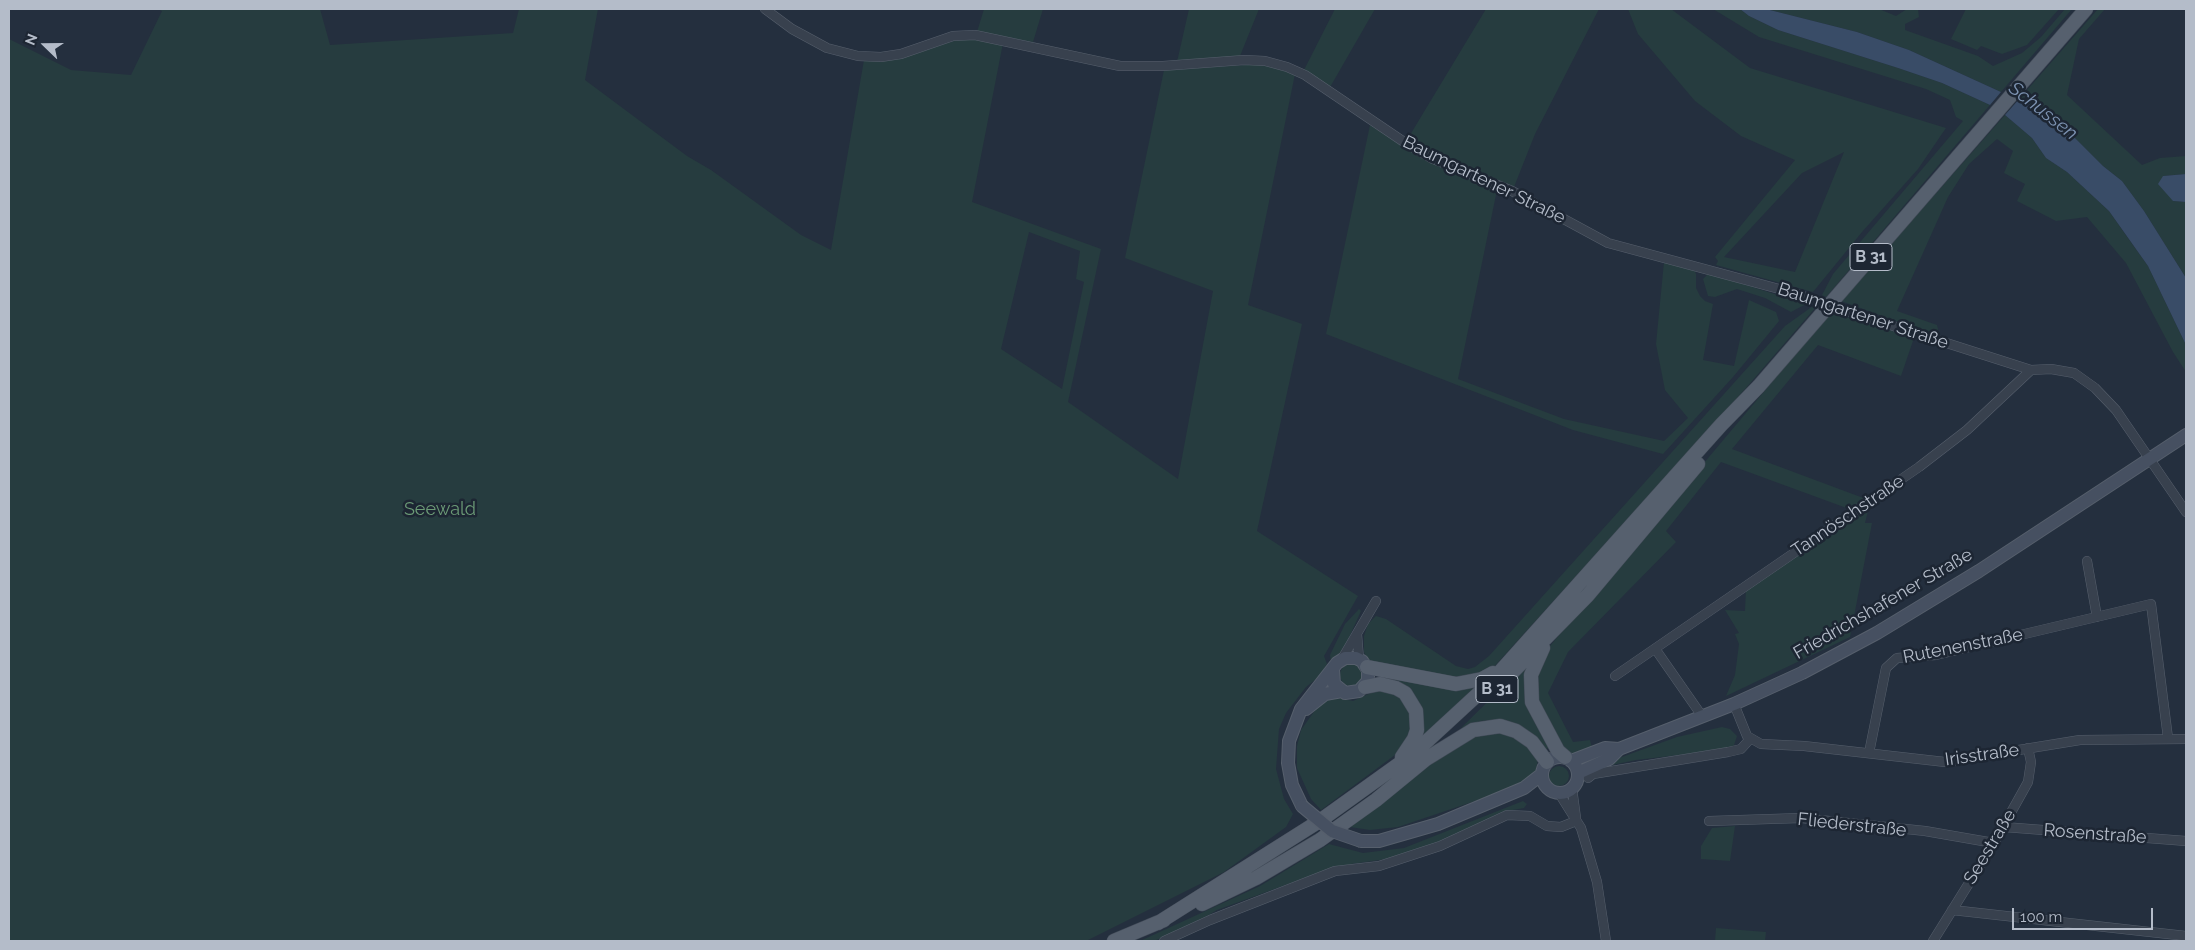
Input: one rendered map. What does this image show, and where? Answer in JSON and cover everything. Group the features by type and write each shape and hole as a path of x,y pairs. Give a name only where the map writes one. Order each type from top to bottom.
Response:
{"main road":[{"name":"B 31","path":"1158,923 1321,820 1413,754 1490,683 1720,425 1759,386 2086,9"},
{"name":"B 31","path":"1114,941 1220,896 1292,858 1355,816 1426,759 1567,618 1634,542 1727,430 1759,386"},
{"path":"1567,618 1538,657 1530,683 1532,702 1538,716 1558,750 1568,759"},
{"path":"1363,663 1434,681 1468,684 1492,674 1519,649"},
{"path":"1364,687 1380,684 1390,686 1405,693 1416,710 1418,722 1414,739 1407,750 1400,759 1370,785"},
{"path":"1426,759 1473,730 1500,726 1516,731 1532,742 1545,774"}],"street":[{"name":"Baumgartener Straße","path":"765,9 792,29 827,48 858,56 881,57 901,54 954,36 975,35 1120,66 1162,66 1244,60 1265,61 1287,67 1305,75 1406,144 1450,168 1512,191 1608,243 1794,293 2031,370 2051,369 2074,373 2095,388 2116,410 2186,512"},
{"name":"Tannöschstraße","path":"1615,676 1656,650 1744,586 1920,467 1967,430 2031,370"},
{"name":"Friedrichshafener Straße","path":"1583,776 1609,759 1619,749 1734,704 1802,672 1877,633 1979,571 2186,435"},
{"path":"2087,561 2097,617"},
{"path":"1376,601 1342,659 1311,694 1298,716 1288,741 1288,763 1292,785 1302,806 1332,831 1361,841 1379,841 1438,824 1524,788 1545,774 1553,758 1568,759 1583,776"},
{"name":"Rutenenstraße","path":"1869,753 1884,676 1891,662 1897,658 1936,655 2151,604 2168,738"},
{"path":"1298,716 1325,694 1342,691 1356,693 1364,687 1369,677 1363,663 1357,634"},
{"path":"1656,650 1702,716"},
{"path":"1342,659 1352,657 1363,663"},
{"path":"1333,670 1333,680 1342,691"},
{"path":"1559,793 1572,788 1583,776 1742,749 1750,739 1734,704"},
{"name":"Irisstraße","path":"1750,739 1767,746 1795,746 1945,762 2080,740 2186,739"},
{"name":"Friedrichshafener Straße","path":"1568,759 1605,748 1619,749"},
{"name":"Seestraße","path":"1933,941 2004,827 2030,777 2028,748"},
{"path":"1545,774 1581,828 1597,882 1606,941"},
{"path":"1572,788 1576,821"},
{"path":"1164,941 1210,920 1335,871 1378,866 1440,846 1506,815 1530,816 1547,826 1561,827 1576,821"},
{"name":"Fliederstraße","path":"1709,820 1801,818 1925,832 1994,843"},
{"name":"Rosenstraße","path":"2004,827 2186,841"},
{"path":"1952,910 2186,936"}],"green space":[{"name":"Seewald","path":"158,9 320,9 330,45 513,33 519,9 598,9 585,80 687,156 711,170 801,235 831,250 864,60 905,57 960,39 979,38 1003,43 972,202 1101,249 1068,402 1178,479 1213,291 1125,258 1164,70 1263,64 1295,74 1248,305 1302,324 1257,531 1358,596 1324,656 1327,664 1320,676 1306,687 1286,713 1279,729 1276,769 1284,799 1293,814 1286,827 1224,872 1086,941 9,941 9,39 71,70 131,75 162,11","holes":["1029,232 1080,251 1076,279 1084,282 1062,389 1001,349"]},
{"path":"984,9 1043,9 1033,42 977,32"},
{"path":"1189,9 1259,9 1240,56 1177,62"},
{"path":"1335,9 1375,9 1329,89 1304,70"},
{"path":"1486,9 1599,9 1535,134 1514,187 1449,163 1407,140"},
{"path":"1628,9 1671,9 1750,68 1946,128 1918,169 1862,232 1813,292 1716,265 1718,261 1715,257 1795,160 1741,136 1695,101 1638,34","holes":["1844,152 1795,272 1724,257 1802,173"]},
{"path":"1713,9 1740,9 1749,16 1778,30 1942,83 1990,105 1826,297 1822,295 1833,274 1963,121 1956,117 1950,100 1926,89 1759,37"},
{"path":"1766,9 1879,9 1896,16 1907,9 1918,9 1919,17 1905,24 1905,30 1978,56 1993,66 2022,53 2041,37 2065,9 2072,9 2001,92 1909,50 1857,32"},
{"path":"1966,9 2059,9 2027,45 2002,54 1981,46 1977,50 1951,39"},
{"path":"2098,9 2105,9 2079,39 2067,95 2142,165 2160,158 2186,156 2186,174 2163,176 2173,201 2186,202 2186,278 2144,211 2122,181 2103,166 2060,123 2020,98"},
{"path":"2005,115 2032,138 2046,158 2067,172 2109,211 2148,266 2186,345 2186,372 2173,352 2126,263 2087,217 2056,221 2017,201 2025,184 2004,173 2013,151 1997,139 1969,164 1948,197 1897,311 1937,325 1940,337 1841,301"},
{"path":"1370,125 1431,163 1497,190 1458,379 1564,419 1664,441 1688,418 1665,390 1656,344 1664,262 1694,270 1696,274 1696,288 1700,296 1705,301 1713,304 1703,360 1734,366 1749,300 1776,312 1779,321 1733,377 1663,454 1573,430 1326,334"},
{"path":"1708,274 1806,304 1791,312 1765,298 1737,289 1715,297 1708,296 1703,279"},
{"path":"1813,306 1816,307 1746,388 1492,669 1458,681 1372,664 1367,658 1364,652 1364,636 1368,624 1376,616 1386,619 1456,666 1468,669 1475,667 1489,656 1785,326"},
{"path":"1831,312 1914,338 1901,376 1818,345 1732,449 1866,499 1852,510 1721,462 1666,531 1676,542 1568,652 1548,693 1573,742 1590,740 1592,748 1575,755 1560,748 1538,708 1534,676 1544,653"},
{"path":"1865,509 1868,511 1865,523 1872,523 1850,637 1726,696 1735,675 1739,644 1735,634 1739,633 1725,610 1745,611 1746,588"},
{"path":"1359,609 1361,611 1343,651 1331,662 1330,655 1345,624"},
{"path":"1532,658 1529,667 1550,747 1546,749 1539,740 1495,720 1481,721 1461,728"},
{"path":"1351,664 1359,667 1362,675 1359,683 1351,686 1343,683 1340,675 1343,667"},
{"path":"1380,676 1478,687 1417,745 1422,716 1379,679"},
{"path":"1384,690 1395,693 1407,704 1413,720 1410,737 1399,752 1321,810 1311,799 1297,768 1297,746 1301,730 1318,706 1328,698 1353,701 1373,692"},
{"path":"1722,727 1730,729 1737,736 1734,745 1730,749 1636,760 1598,768 1597,766 1677,737"},
{"path":"1487,730 1520,737 1538,759 1536,770 1530,778 1517,786 1398,827 1370,830 1350,827 1451,749"},
{"path":"1559,766 1566,769 1569,776 1566,783 1559,786 1552,783 1549,776 1552,769"},
{"path":"1523,801 1527,804 1524,808 1502,812 1440,842 1387,859 1351,864 1321,872 1217,910 1190,926 1154,941 1140,941 1260,886 1329,844 1363,853 1404,848"},
{"path":"1735,826 1730,861 1701,859 1701,846 1712,828"},
{"path":"1716,928 1766,932 1765,941 1715,941"}],"water":[{"path":"1740,9 1766,9 1857,32 1909,50 2001,92 1990,105 1942,83 1778,30 1749,16"},
{"path":"2020,98 2060,123 2103,166 2122,181 2144,211 2186,278 2186,345 2148,266 2109,211 2067,172 2046,158 2032,138 2005,115"},
{"path":"2186,174 2186,202 2173,201 2158,184 2163,176"}],"water label":[{"name":"Schussen","path":"2043,111"}]}
